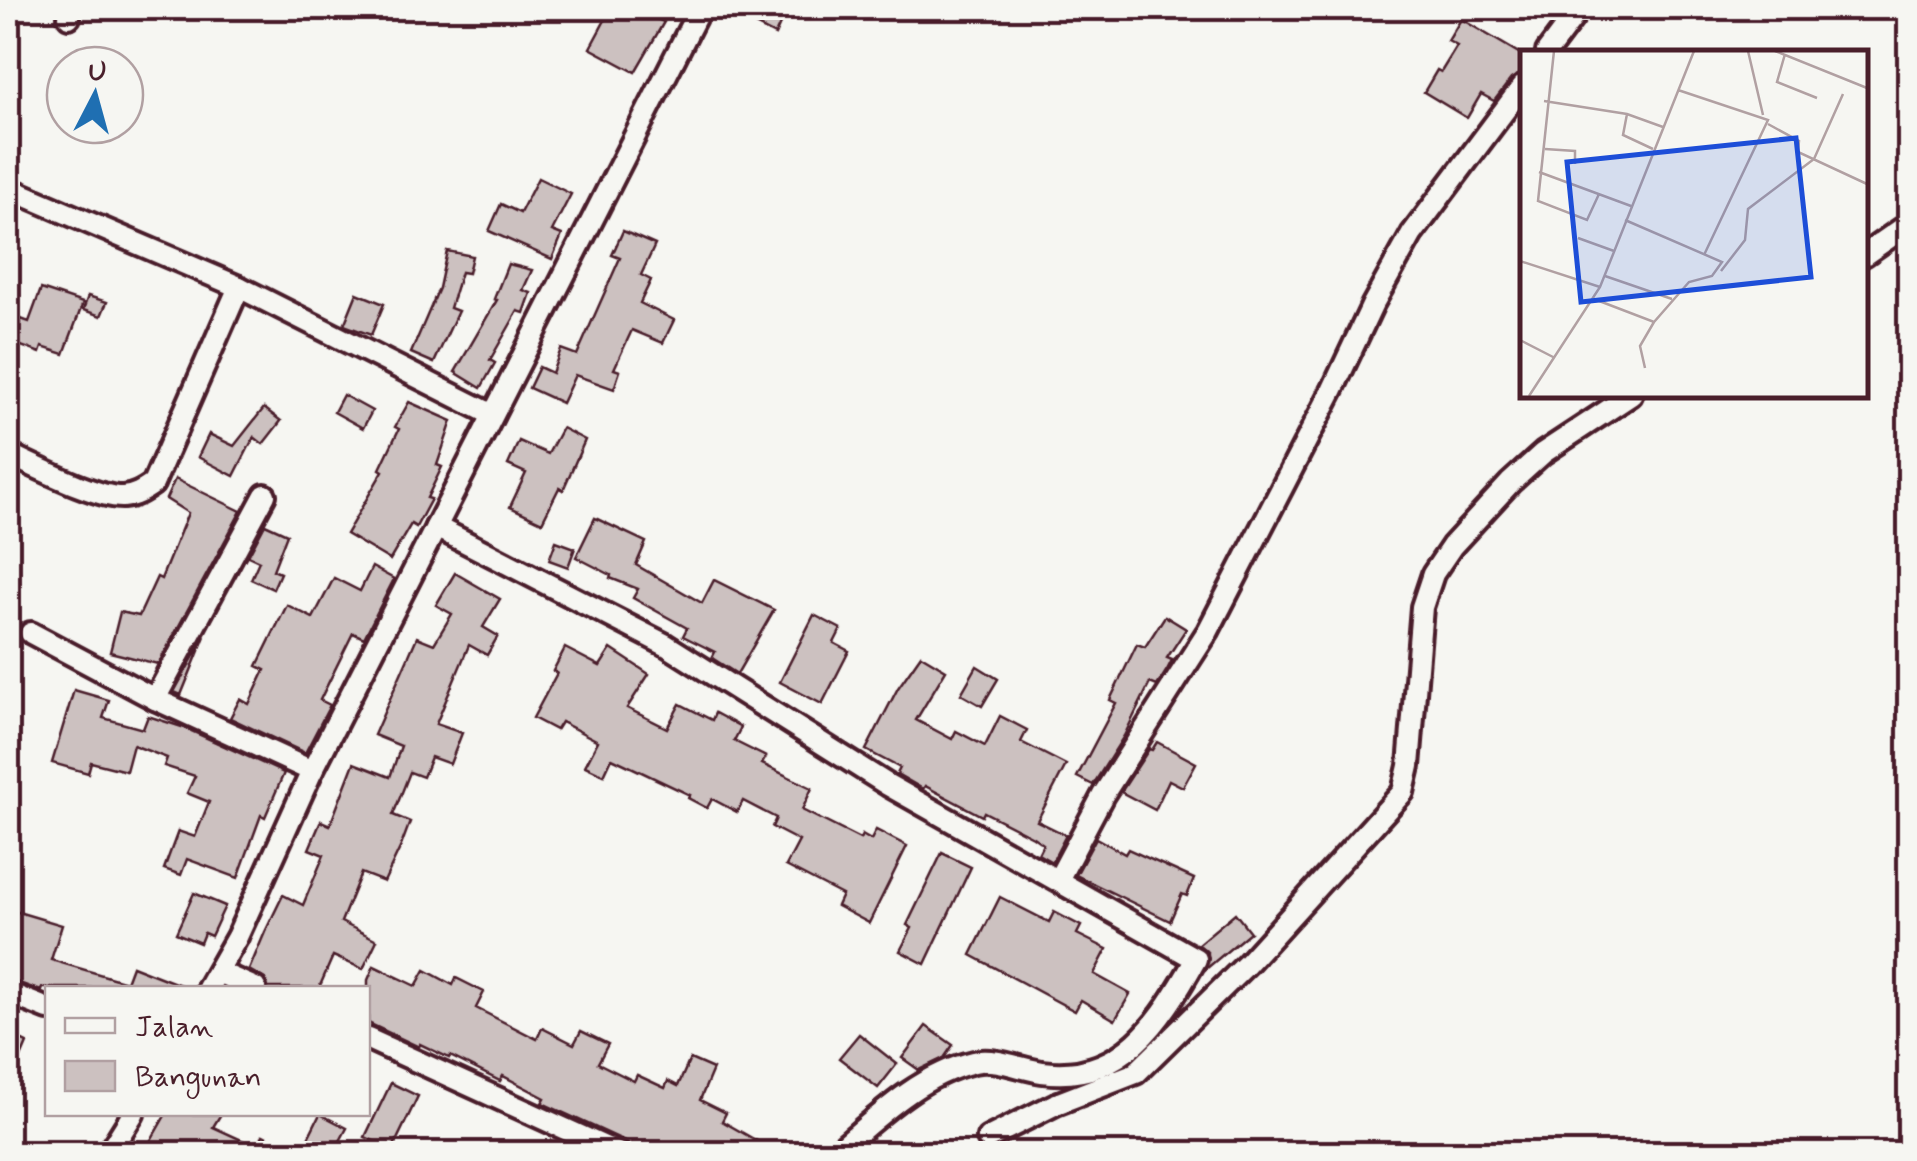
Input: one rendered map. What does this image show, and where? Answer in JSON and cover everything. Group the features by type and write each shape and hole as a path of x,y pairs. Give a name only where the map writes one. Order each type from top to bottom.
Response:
{"street":[{"path":"244,986 213,980 237,937 312,771 700,8"},
{"path":"1549,50 1580,8"},
{"path":"1058,880 1102,796 1208,630 1412,234 1520,91"},
{"path":"8,188 240,287 491,414"},
{"path":"1867,253 1910,222"},
{"path":"8,454 100,493 120,497 139,494 153,484 240,287"},
{"path":"988,1138 1056,1104 1136,1074 1247,964 1404,792 1422,608 1433,574 1452,546 1510,483 1544,453 1626,398"},
{"path":"155,699 265,495"},
{"path":"436,527 666,645 888,785 1196,958 1176,995 1141,1037 1104,1066 1067,1075 989,1061 944,1072 918,1087 834,1154"},
{"path":"30,634 155,699 312,771"},
{"path":"8,992 45,1008"},
{"path":"370,1041 620,1154"},
{"path":"112,1152 133,1116"}],"building":[{"path":"579,8 633,8 664,22 635,72 590,48 605,20"},
{"path":"748,8 767,8 784,15 775,35 743,19"},
{"path":"1461,19 1520,54 1520,74 1511,79 1494,101 1481,94 1467,118 1424,92 1457,46 1448,41"},
{"path":"538,178 571,194 552,231 562,235 552,259 489,231 501,204 520,213"},
{"path":"623,231 655,245 641,275 651,280 640,303 674,320 663,343 632,330 614,369 620,371 614,389 575,375 562,403 529,388 539,367 552,373 561,349 577,355 620,258 612,255"},
{"path":"447,251 472,256 468,273 461,272 450,308 458,311 434,363 411,353 439,288"},
{"path":"508,264 532,270 523,290 531,293 524,313 518,311 490,360 495,363 481,388 455,372 497,300 494,299"},
{"path":"41,289 83,303 64,354 42,347 40,353 13,343 21,319 29,322"},
{"path":"357,293 384,304 371,335 344,325"},
{"path":"88,296 107,302 101,316 83,310"},
{"path":"343,395 372,411 363,428 334,412"},
{"path":"409,402 452,421 437,465 442,467 427,498 431,499 416,527 411,524 390,560 346,534 383,471 380,469 399,429 395,427"},
{"path":"264,408 281,421 263,444 254,437 234,476 198,457 209,434 234,446"},
{"path":"562,428 585,440 563,490 559,488 542,522 510,507 526,473 508,465 519,441 548,454"},
{"path":"175,479 241,511 155,670 158,664 110,652 120,612 139,616 157,577 161,579 188,513 166,499"},
{"path":"595,518 646,542 636,565 702,603 714,580 774,610 737,674 712,658 715,652 683,636 687,628 633,598 638,589 610,578 611,575 576,557"},
{"path":"265,524 287,534 273,570 280,573 273,589 251,579 259,561 248,556"},
{"path":"556,541 575,548 568,567 549,560"},
{"path":"372,567 394,579 364,638 353,633 320,700 330,705 305,753 230,718 240,699 249,704 265,670 257,666 287,605 313,618 334,578 360,591"},
{"path":"455,573 500,599 483,627 498,636 487,655 469,645 436,724 462,733 450,764 431,757 423,777 410,772 393,815 410,822 401,846 384,882 361,873 341,922 377,940 363,969 333,956 320,986 267,986 265,979 249,970 283,895 303,905 324,855 309,849 321,821 330,825 354,763 390,777 401,746 374,735 417,637 434,644 452,614 436,605"},
{"path":"814,615 841,629 834,643 849,651 822,704 780,682"},
{"path":"1165,616 1186,629 1167,658 1172,660 1167,670 1157,686 1150,683 1124,736 1093,785 1077,777 1116,703 1110,700 1137,644 1145,647"},
{"path":"205,636 181,695 174,692"},
{"path":"565,648 600,666 611,649 649,674 627,708 667,728 680,704 712,720 715,713 741,727 734,741 766,757 762,764 812,788 802,810 860,839 862,835 871,840 876,830 907,846 869,923 837,906 842,895 786,866 799,841 772,827 776,818 743,801 737,812 712,799 707,808 688,798 690,795 612,758 604,775 585,766 598,741 561,722 556,730 533,718 557,673 553,671"},
{"path":"921,655 946,670 916,720 952,739 956,731 985,746 1000,716 1027,730 1021,742 1066,765 1037,821 1066,835 1052,862 1038,854 1043,844 1033,837 925,786 923,789 897,774 900,768 866,750 898,688"},
{"path":"977,666 998,679 982,706 961,694"},
{"path":"74,690 109,700 103,718 143,729 148,716 185,728 284,773 265,817 261,815 238,878 187,859 181,875 164,869 178,831 195,837 209,802 187,793 195,776 164,766 167,758 133,745 126,771 91,762 88,773 52,763"},
{"path":"1157,742 1196,763 1183,787 1169,780 1155,810 1121,792"},
{"path":"1096,838 1125,854 1128,849 1194,879 1170,921 1076,875"},
{"path":"942,853 971,867 925,964 900,951 912,928 907,925"},
{"path":"194,893 225,906 211,936 204,933 200,943 176,933"},
{"path":"1000,897 1049,922 1054,912 1081,926 1077,934 1107,949 1094,974 1130,994 1115,1020 1081,1000 1075,1011 971,955"},
{"path":"8,909 62,925 51,960 126,982 132,966 183,986 45,986 41,991 8,979"},
{"path":"1235,913 1250,932 1206,969 1208,953 1198,944"},
{"path":"374,966 416,986 425,970 453,985 456,978 484,992 476,1008 537,1039 542,1028 574,1044 581,1031 608,1044 598,1063 634,1081 637,1075 665,1088 668,1081 678,1086 690,1059 713,1069 700,1100 726,1113 722,1121 780,1154 634,1154 627,1142 542,1103 545,1098 503,1076 500,1081 370,1024 368,980"},
{"path":"926,1026 953,1045 944,1058 919,1070 902,1058"},
{"path":"8,1034 27,1043 8,1088"},
{"path":"859,1034 897,1064 878,1088 839,1058"},
{"path":"391,1083 418,1096 392,1150 365,1137"},
{"path":"165,1116 220,1116 213,1127 257,1147 263,1135 301,1154 143,1154"},
{"path":"319,1116 347,1128 333,1154 307,1140"}]}
